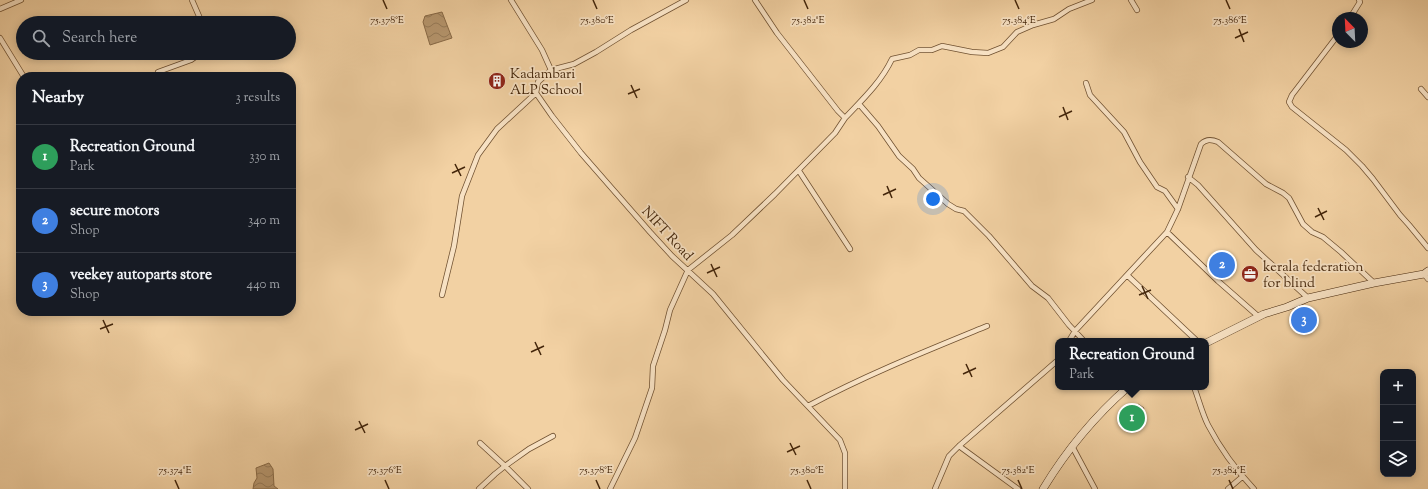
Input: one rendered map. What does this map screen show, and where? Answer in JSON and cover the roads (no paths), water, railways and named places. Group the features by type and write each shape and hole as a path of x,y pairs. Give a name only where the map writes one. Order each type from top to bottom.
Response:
{"main road":[{"path":"1209,342 1259,317 1308,298 1374,283 1427,275"},
{"path":"1043,489 1056,467 1072,446 1108,406 1125,390"}],"street":[{"path":"0,9 21,0"},
{"path":"192,0 199,16"},
{"path":"511,0 542,50 551,70"},
{"path":"442,295 454,246 462,196 478,155 497,129 536,93 538,82 551,70 574,64 631,30 686,0"},
{"path":"755,0 777,33 845,118"},
{"path":"610,489 635,438 652,388 653,366 670,310 688,270 742,226 835,133 845,118 875,86 886,71 892,59 910,55 919,50 932,50 942,46 972,52 988,53 1003,47 1017,32 1033,25 1054,19 1069,9 1092,0"},
{"path":"1131,0 1137,10"},
{"path":"1354,12 1360,2 1359,0"},
{"path":"0,38 21,72"},
{"path":"1332,43 1292,95 1289,102 1292,107 1346,150 1362,166 1428,248"},
{"path":"158,72 191,60"},
{"path":"1086,83 1090,94 1124,132 1140,162 1157,187 1165,191 1178,209"},
{"path":"1421,89 1428,97"},
{"name":"NIFT Road","path":"536,93 581,153 650,232 672,256 713,294 783,380 840,440 845,452 845,489"},
{"path":"859,104 878,126 900,156 913,168 919,178 948,204 956,209 964,211 989,236 1032,286 1048,298 1081,338"},
{"path":"1071,338 1075,331 1167,232 1178,209 1188,177 1201,144 1208,140 1218,142 1266,184 1289,198 1303,224 1312,232 1323,237 1374,283"},
{"path":"799,170 850,249"},
{"path":"1188,177 1198,185 1256,250 1308,298"},
{"path":"1167,232 1218,281 1259,317"},
{"path":"1127,275 1194,338"},
{"path":"808,406 894,364 987,326"},
{"path":"935,489 949,456 1055,363"},
{"path":"1195,390 1208,424 1221,447 1242,477 1254,489"},
{"path":"479,489 495,474 528,449 553,436"},
{"path":"480,443 506,466 528,489"},
{"path":"959,446 1018,489"},
{"path":"1072,446 1095,489"},
{"path":"1228,489 1242,477"}],"water":[{"path":"442,12 452,38 430,45 423,22 425,16"},
{"path":"269,463 273,469 274,486 278,489 253,489 257,478 256,468"}],"place":[{"name":"Kadambari ALP School","path":"497,81"},
{"name":"secure motors","path":"1222,265"},
{"name":"kerala federation for blind","path":"1250,274"},
{"name":"veekey autoparts store","path":"1304,320"},
{"name":"Recreation Ground","path":"1132,418"}]}
